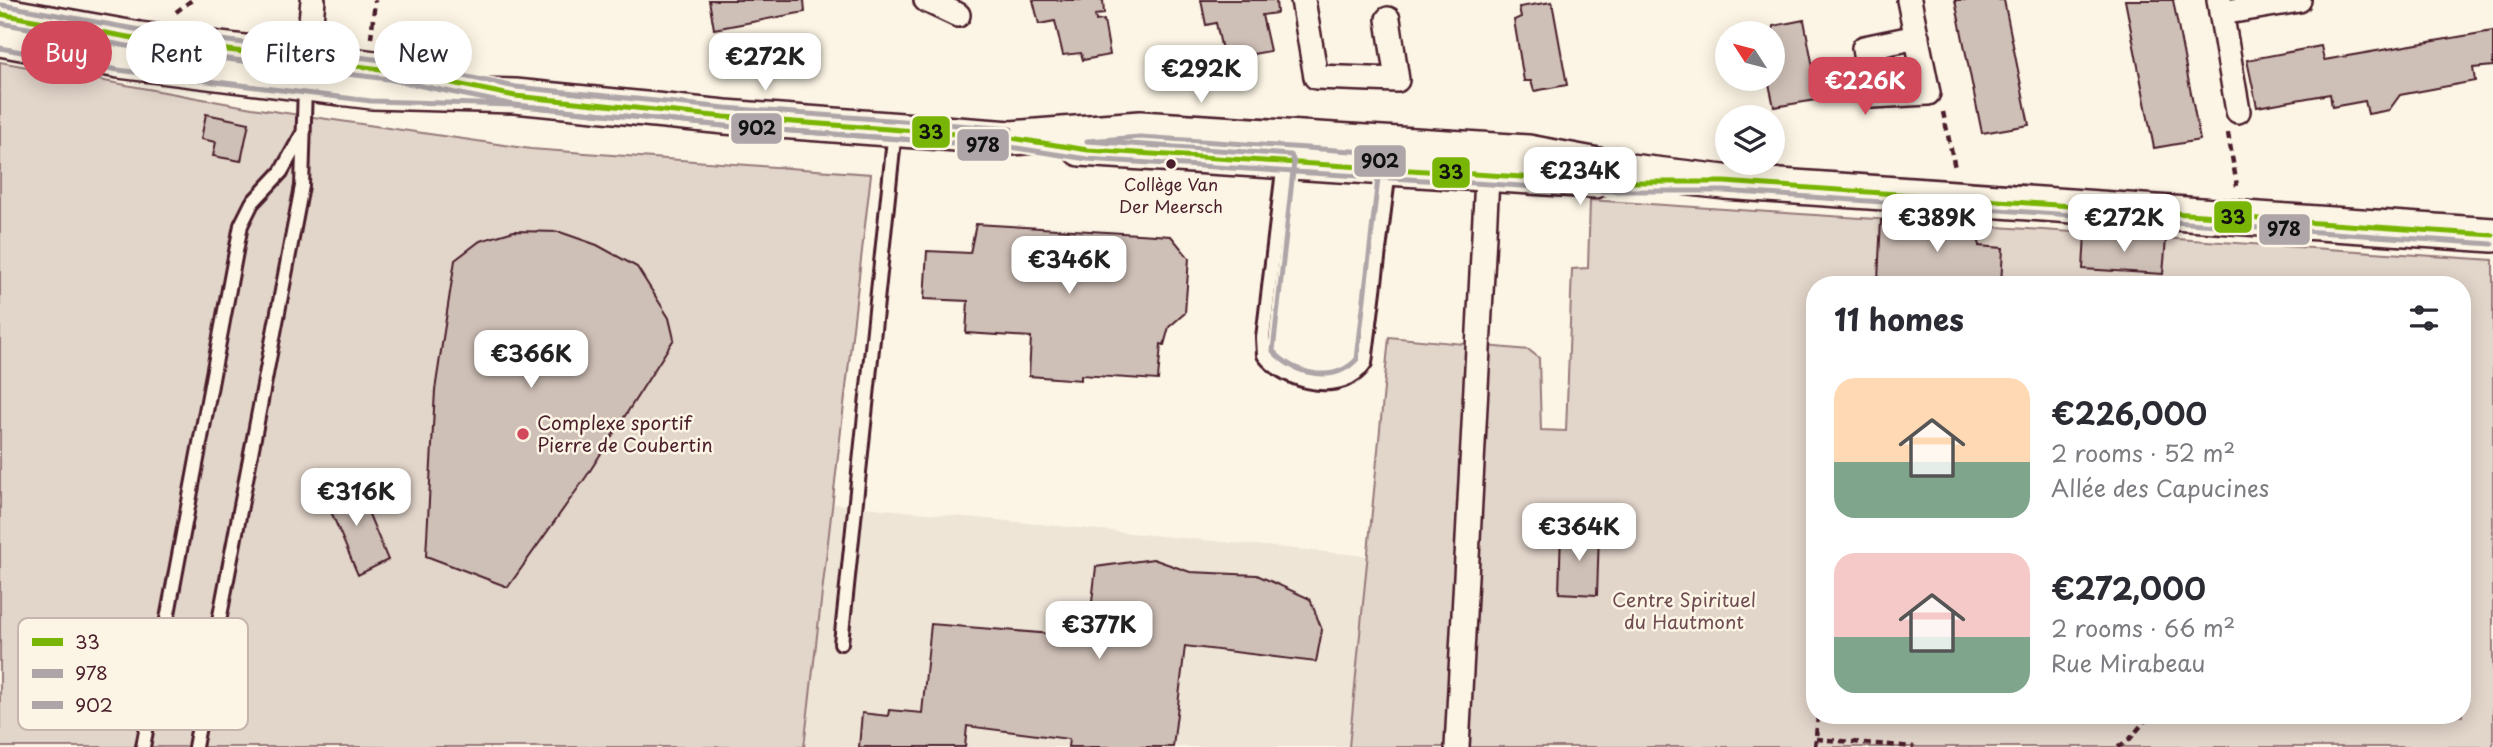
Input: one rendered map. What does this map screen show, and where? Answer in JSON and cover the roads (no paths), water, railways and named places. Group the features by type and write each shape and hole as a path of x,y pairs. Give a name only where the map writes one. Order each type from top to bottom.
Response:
{"main road":[{"path":"0,14 241,59"},
{"path":"0,39 119,61 241,68"},
{"path":"346,84 372,92 515,96 725,117 1011,138 1100,151 1287,149 1488,162 1552,155 1630,171 1724,182 2493,235"}],"street":[{"path":"311,21 313,0"},
{"path":"926,0 958,15"},
{"path":"1303,0 1316,77 1397,80 1388,19"},
{"path":"1909,0 1917,37 1928,93 1872,96 1864,48 1917,37"},
{"path":"2238,111 2220,7 2299,0"},
{"path":"1457,747 1488,162"}],"lane":[{"path":"220,618 302,186 306,84"},
{"path":"167,618 241,225 252,203 281,172 304,130"},
{"path":"841,642 895,130"},
{"path":"1287,149 1263,338 1264,355 1283,373 1316,383 1347,381 1358,375 1365,363 1390,157"}],"place":[{"name":"Collège Van Der Meersch","path":"1171,164"},
{"name":"Complexe sportif Pierre de Coubertin","path":"523,434"}],"park label":[{"name":"Centre Spirituel du Hautmont","path":"1684,611"}]}
